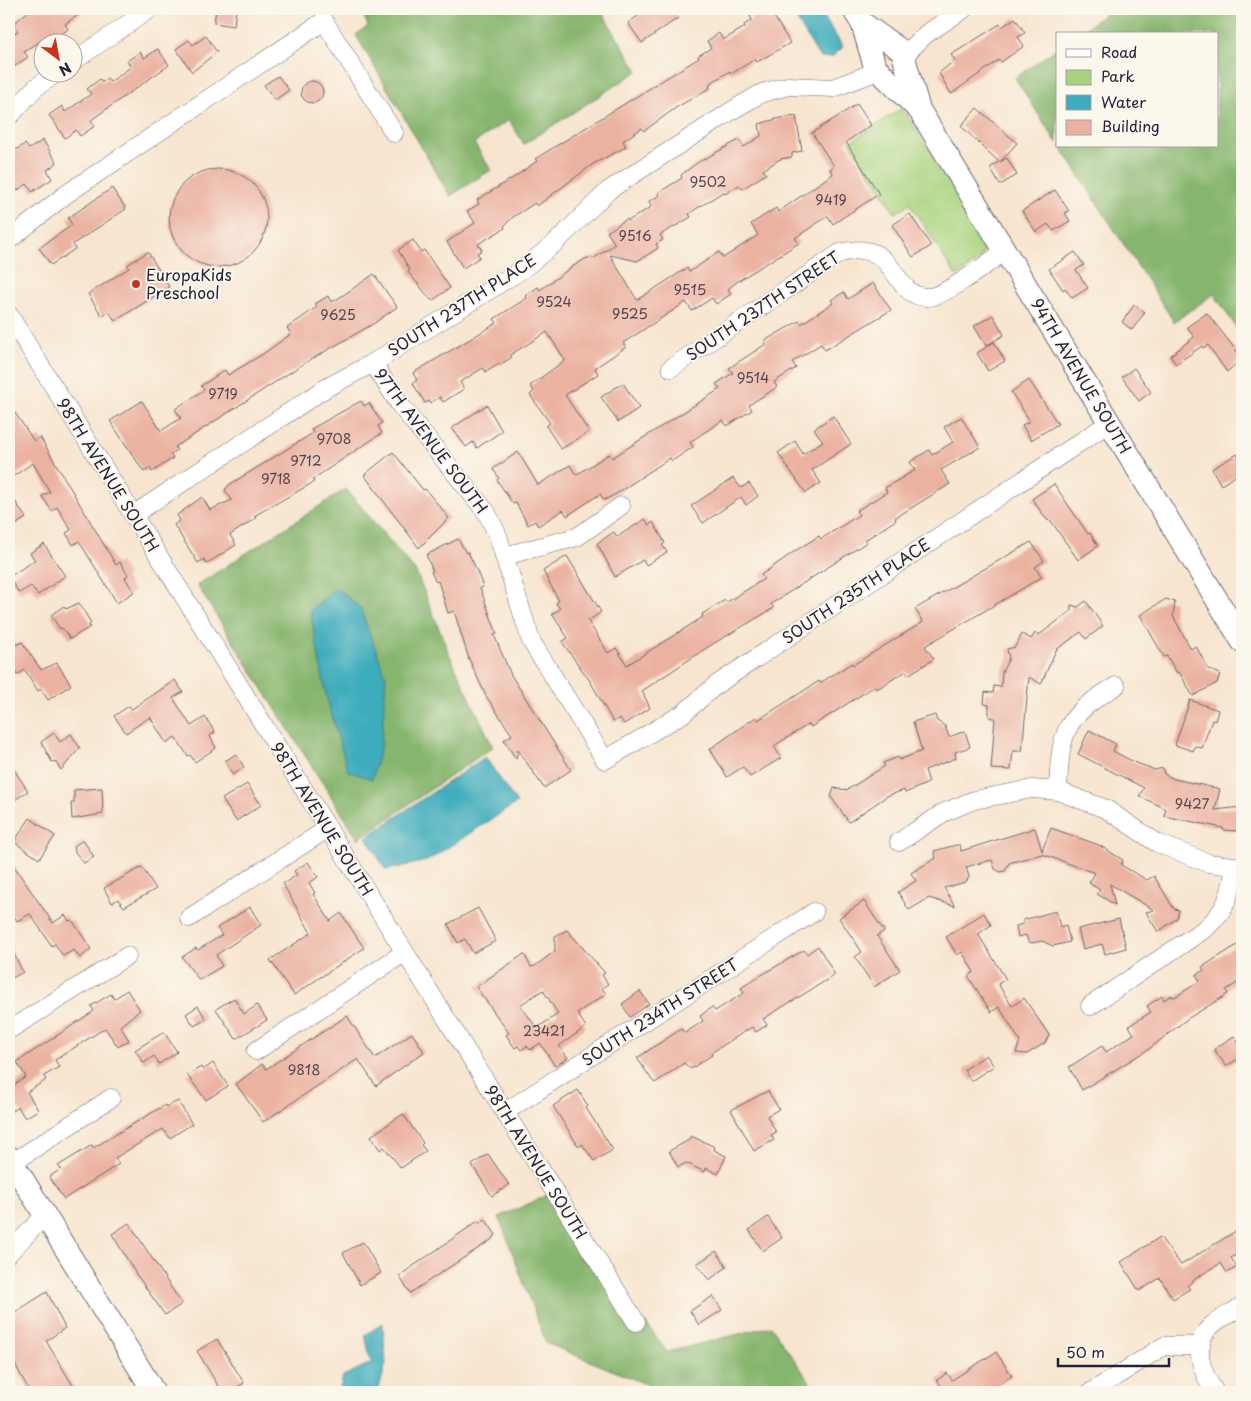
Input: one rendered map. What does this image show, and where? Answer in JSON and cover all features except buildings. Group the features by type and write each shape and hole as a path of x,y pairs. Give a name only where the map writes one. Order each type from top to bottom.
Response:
{"street":[{"path":"82,55 150,9"},
{"path":"877,66 877,47 898,51 964,9"},
{"name":"94TH AVENUE SOUTH","path":"857,16 898,51 920,111 1242,641"},
{"name":"94TH AVENUE SOUTH","path":"857,16 877,66 920,111"},
{"path":"9,240 65,195 324,21 394,133"},
{"name":"SOUTH 237TH PLACE","path":"133,515 326,388 373,363 523,268 556,242 609,190 736,108 762,93 788,86 833,88 877,66"},
{"path":"9,116 35,88 44,82"},
{"name":"SOUTH 237TH STREET","path":"670,368 840,253 856,248 872,250 884,259 907,288 916,295 929,297 942,294 1005,251"},
{"name":"98TH AVENUE SOUTH","path":"9,314 252,704 327,829 636,1322"},
{"name":"97TH AVENUE SOUTH","path":"373,363 400,405 487,513 504,556 531,641 605,760"},
{"name":"SOUTH 235TH PLACE","path":"605,760 684,713 716,685 1109,423"},
{"path":"504,556 577,537 621,506"},
{"path":"1058,791 1059,756 1072,718 1096,697 1116,686"},
{"path":"899,842 943,813 974,800 1032,789 1058,791 1106,809 1157,843 1208,864 1239,867 1230,897 1221,914 1206,928 1090,1006"},
{"path":"189,918 327,829"},
{"name":"SOUTH 234TH STREET","path":"505,1112 814,912"},
{"path":"256,1051 405,952"},
{"path":"9,1030 127,956"},
{"path":"111,1098 10,1160 154,1392"},
{"path":"9,1253 44,1216"},
{"path":"1215,1392 1201,1368 1199,1359 1204,1335 1212,1326 1242,1306"},
{"path":"1092,1392 1164,1346 1201,1346"}],"green space":[{"path":"361,9 600,9 638,71 524,144 509,120 474,143 491,170 450,196 356,35 368,26"},
{"path":"1112,9 1242,9 1242,336 1214,294 1174,322 1061,148 1218,148 1218,32 1080,32"},
{"path":"1056,49 1056,141 1015,78"},
{"path":"902,108 984,235 985,243 982,255 974,264 956,276 910,204 895,213 850,142"},
{"path":"346,489 416,572 451,658 493,747 358,839 197,585"},
{"path":"555,1192 636,1322 646,1323 667,1352 771,1326 817,1392 665,1392 546,1343 499,1217"}],"water":[{"path":"790,9 819,9 843,47 832,57 820,58"},
{"path":"336,587 360,608 386,677 381,745 372,779 348,771 327,699 310,611"},
{"path":"485,757 517,803 427,861 386,870 366,837"},
{"path":"383,1323 386,1364 378,1392 339,1392 343,1376 371,1363 365,1335"}],"place":[{"name":"EuropaKids Preschool","path":"136,284"}]}
